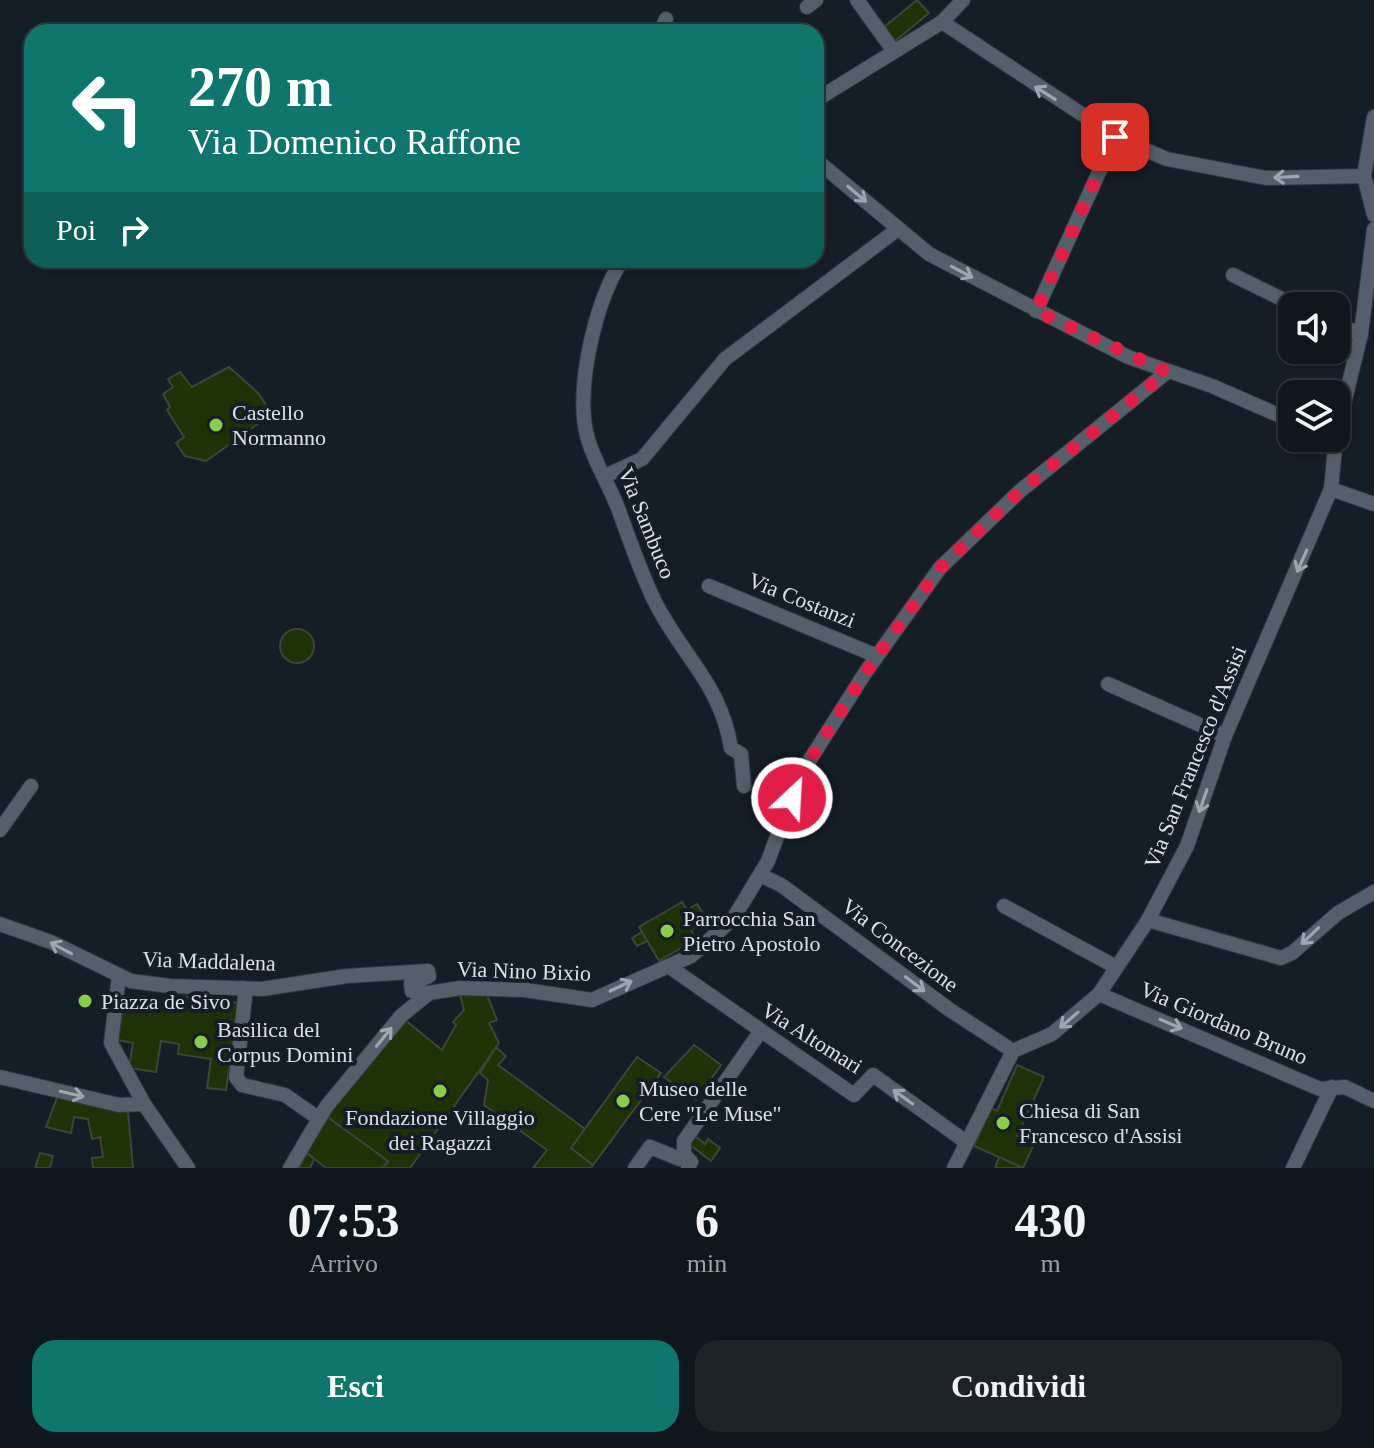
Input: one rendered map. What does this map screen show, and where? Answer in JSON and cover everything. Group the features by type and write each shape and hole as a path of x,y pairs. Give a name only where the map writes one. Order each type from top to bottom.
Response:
{"street":[{"path":"857,0 893,50"},
{"path":"824,95 942,22 963,0"},
{"path":"942,22 1115,137 1167,159 1226,174 1266,178 1364,176"},
{"path":"1374,117 1364,176 1374,215"},
{"path":"1036,311 1115,137"},
{"path":"824,167 929,254 1036,311 1167,372 1212,386 1278,415"},
{"path":"605,476 642,459 725,359 898,229"},
{"name":"Via San Francesco d'Assisi","path":"1349,380 1361,334 1374,229"},
{"name":"Via Sambuco","path":"617,268 608,282 597,318 584,396 587,435 657,605 718,697 727,719 731,748 741,754 744,786"},
{"path":"1233,275 1278,297"},
{"path":"1350,330 1361,334"},
{"name":"Via Nino Bixio","path":"290,1168 318,1118 401,1016 429,993 460,988 525,990 592,1000 627,982 671,968 691,956 733,919 760,875 799,777 877,656 940,568 1020,491 1167,372"},
{"name":"Via San Francesco d'Assisi","path":"1013,1051 1052,1034 1099,994 1148,920 1187,846 1225,736 1331,489 1333,452"},
{"path":"1331,489 1374,504"},
{"name":"Via Costanzi","path":"709,586 877,656"},
{"path":"1108,684 1225,736"},
{"path":"0,830 31,786"},
{"name":"Via Concezione","path":"760,875 781,885 950,1010 1013,1051"},
{"path":"1148,920 1281,958 1292,953 1338,913 1374,892"},
{"path":"1004,906 1116,967"},
{"name":"Via Maddalena","path":"0,924 51,942 119,976 170,986 262,989 376,973 428,971 429,976 411,984 412,991 429,993"},
{"name":"Via Altomari","path":"671,968 854,1095 873,1075 966,1142"},
{"path":"119,976 111,1043 144,1104 188,1168"},
{"path":"243,988 245,997 236,1077 242,1085 285,1095 318,1118"},
{"name":"Via Giordano Bruno","path":"1099,994 1320,1089 1345,1087 1374,1101"},
{"path":"635,1168 650,1147 682,1164 684,1141 760,1032"},
{"path":"954,1168 1013,1051"},
{"path":"0,1077 119,1105 144,1104"},
{"path":"1293,1168 1332,1087"}],"building":[{"path":"917,0 929,13 894,42 883,28"},
{"name":"Castello Normanno","path":"229,367 258,393 272,414 206,461 185,456 176,443 184,437 167,410 170,407 163,394 173,387 168,379 180,372 192,387"},
{"path":"297,629 309,634 314,646 309,658 297,663 285,658 280,646 285,634"},
{"name":"Parrocchia San Pietro Apostolo","path":"682,902 687,910 697,904 707,921 691,930 696,939 659,961 639,927"},
{"path":"642,932 647,941 637,946 632,938"},
{"path":"460,995 487,995 497,1020 489,1023 499,1043 410,1168 383,1168 388,1161 326,1116 406,1021 442,1050 456,1025 453,1022 464,1010"},
{"name":"Basilica del Corpus Domini","path":"180,996 239,1003 226,1090 207,1088 211,1059 178,1054 179,1044 161,1041 156,1072 129,1068 133,1043 118,1040 125,997 178,1005"},
{"path":"694,1045 721,1065 696,1100 664,1077"},
{"path":"496,1047 506,1056 498,1065 585,1129 571,1148 593,1165 591,1168 533,1168 547,1150 484,1105 488,1080 480,1073"},
{"name":"Museo delle Cere \"Le Muse\"","path":"637,1057 661,1073 593,1165 571,1148"},
{"name":"Chiesa di San Francesco d'Assisi","path":"1017,1065 1044,1077 1017,1136 1034,1144 1023,1168 974,1146 991,1108 997,1111"},
{"path":"58,1095 128,1111 133,1168 93,1168 92,1158 103,1157 100,1137 92,1139 88,1119 74,1117 71,1133 46,1127"},
{"path":"326,1116 388,1161 383,1168 326,1168 307,1153"},
{"path":"695,1136 705,1144 708,1139 720,1148 711,1161 689,1144"},
{"path":"40,1153 53,1156 50,1168 35,1168"},
{"path":"307,1153 314,1159 310,1168 299,1168"},
{"path":"999,1157 1023,1168 995,1168"}],"place":[{"name":"Castello Normanno","path":"216,425"},
{"name":"Parrocchia San Pietro Apostolo","path":"667,931"},
{"name":"Piazza de Sivo","path":"85,1001"},
{"name":"Basilica del Corpus Domini","path":"201,1042"},
{"name":"Fondazione Villaggio dei Ragazzi","path":"440,1091"},
{"name":"Museo delle Cere \"Le Muse\"","path":"623,1101"},
{"name":"Chiesa di San Francesco d'Assisi","path":"1003,1123"}],"route":[{"path":"792,798 799,777 865,673 940,568 1020,491 1167,372 1128,357 1036,311 1115,137"}]}
